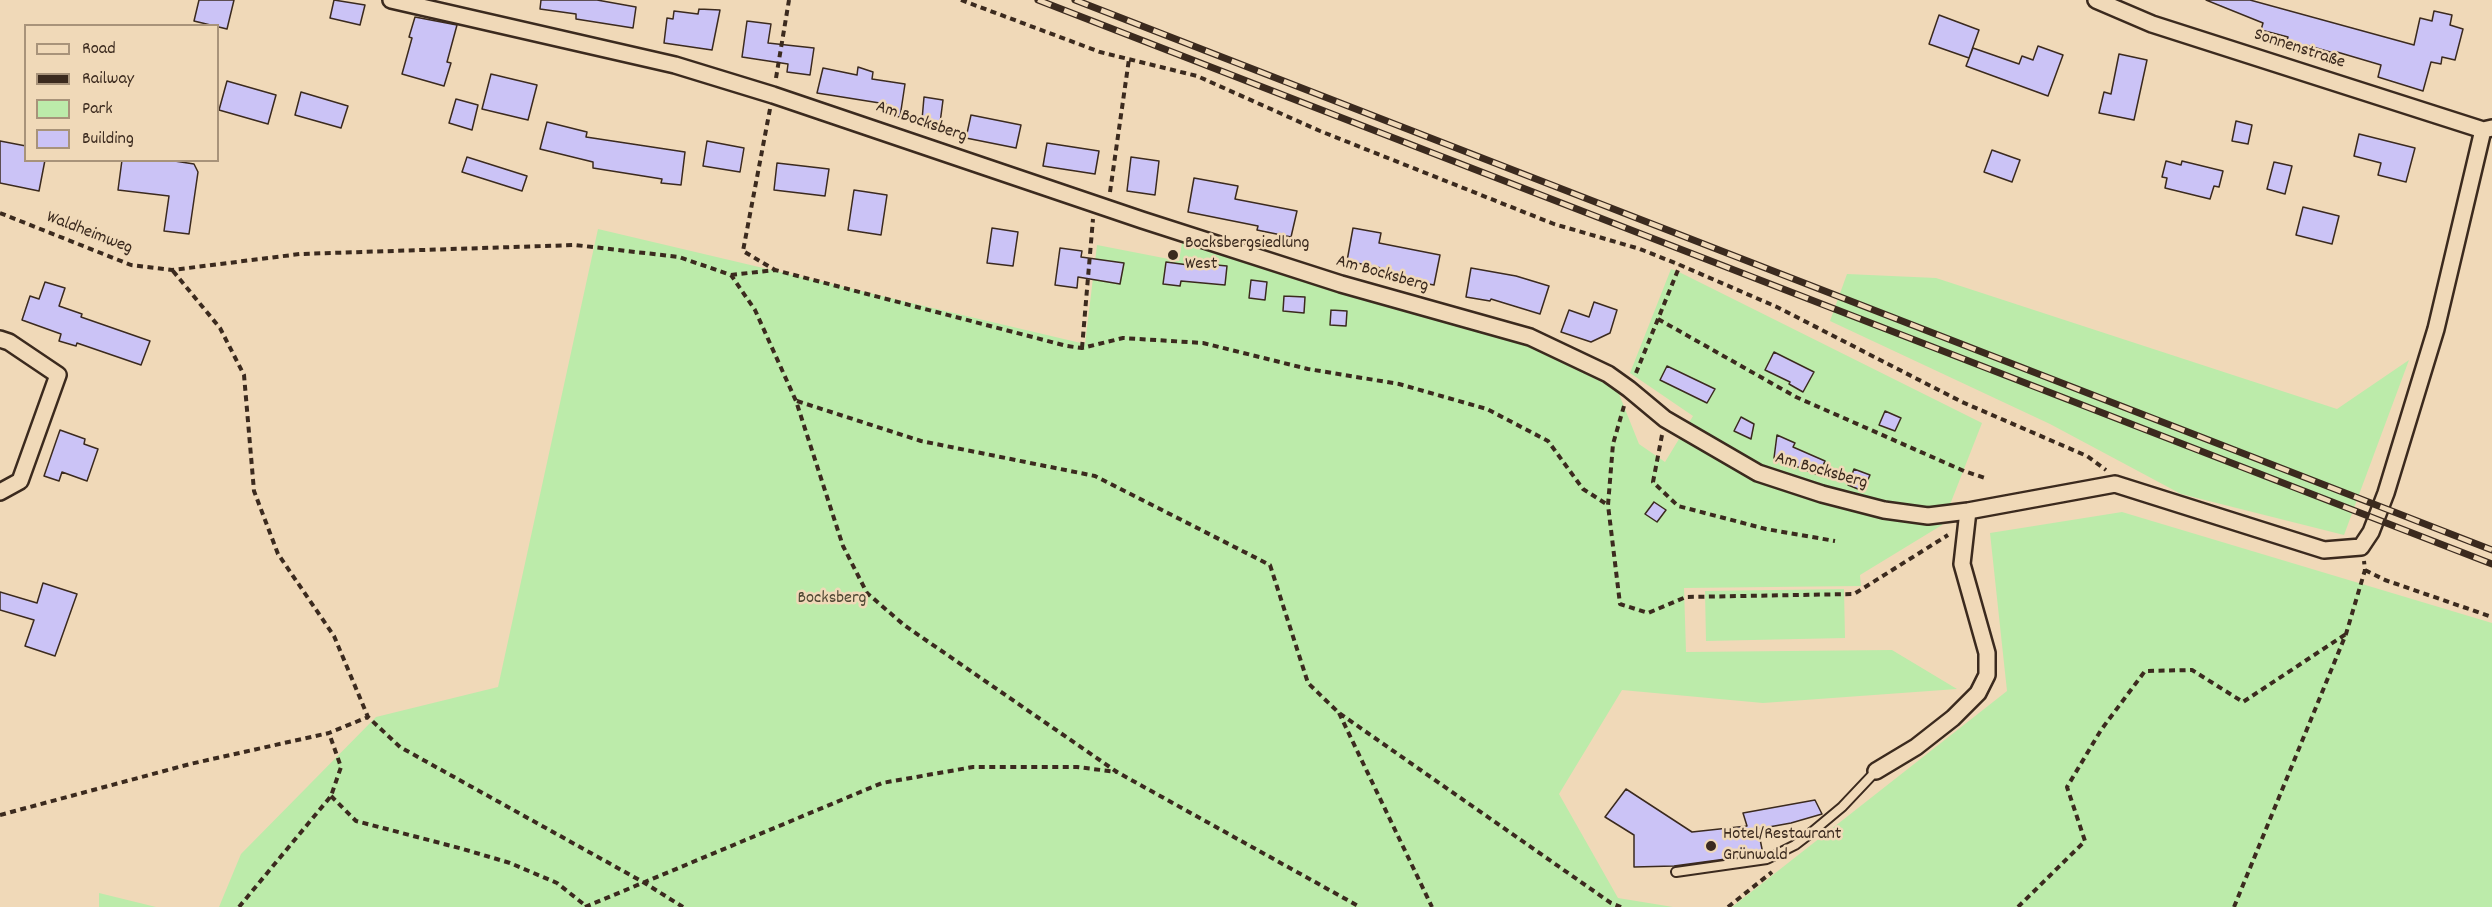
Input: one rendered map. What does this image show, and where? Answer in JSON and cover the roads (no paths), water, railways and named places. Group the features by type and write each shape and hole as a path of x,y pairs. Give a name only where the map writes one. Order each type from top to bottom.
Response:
{"street":[{"name":"Am Bocksberg","path":"391,0 675,65 773,94 1101,206 1341,284 1530,338 1608,374 1665,419 1758,473 1822,494 1884,510 1928,516 1968,511 2115,484 2324,550 2361,547 2371,532 2386,493 2436,329 2487,129"},
{"name":"Sonnenstraße","path":"2096,0 2152,24 2487,129"},
{"path":"0,492 20,481 58,375 5,341"},
{"path":"1876,771 1916,747 1953,718 1978,693 1987,675 1987,653 1962,564 1968,511"}],"lane":[{"path":"1676,872 1767,859 1795,845 1842,807 1876,771"}],"railway":[{"path":"1038,0 2492,564"},
{"path":"1075,0 2492,550"}],"place":[{"name":"Bocksbergsiedlung West","path":"1173,255"},
{"name":"Hotel/Restaurant Grünwald","path":"1711,846"}],"park label":[{"name":"Bocksberg","path":"832,600"}]}
